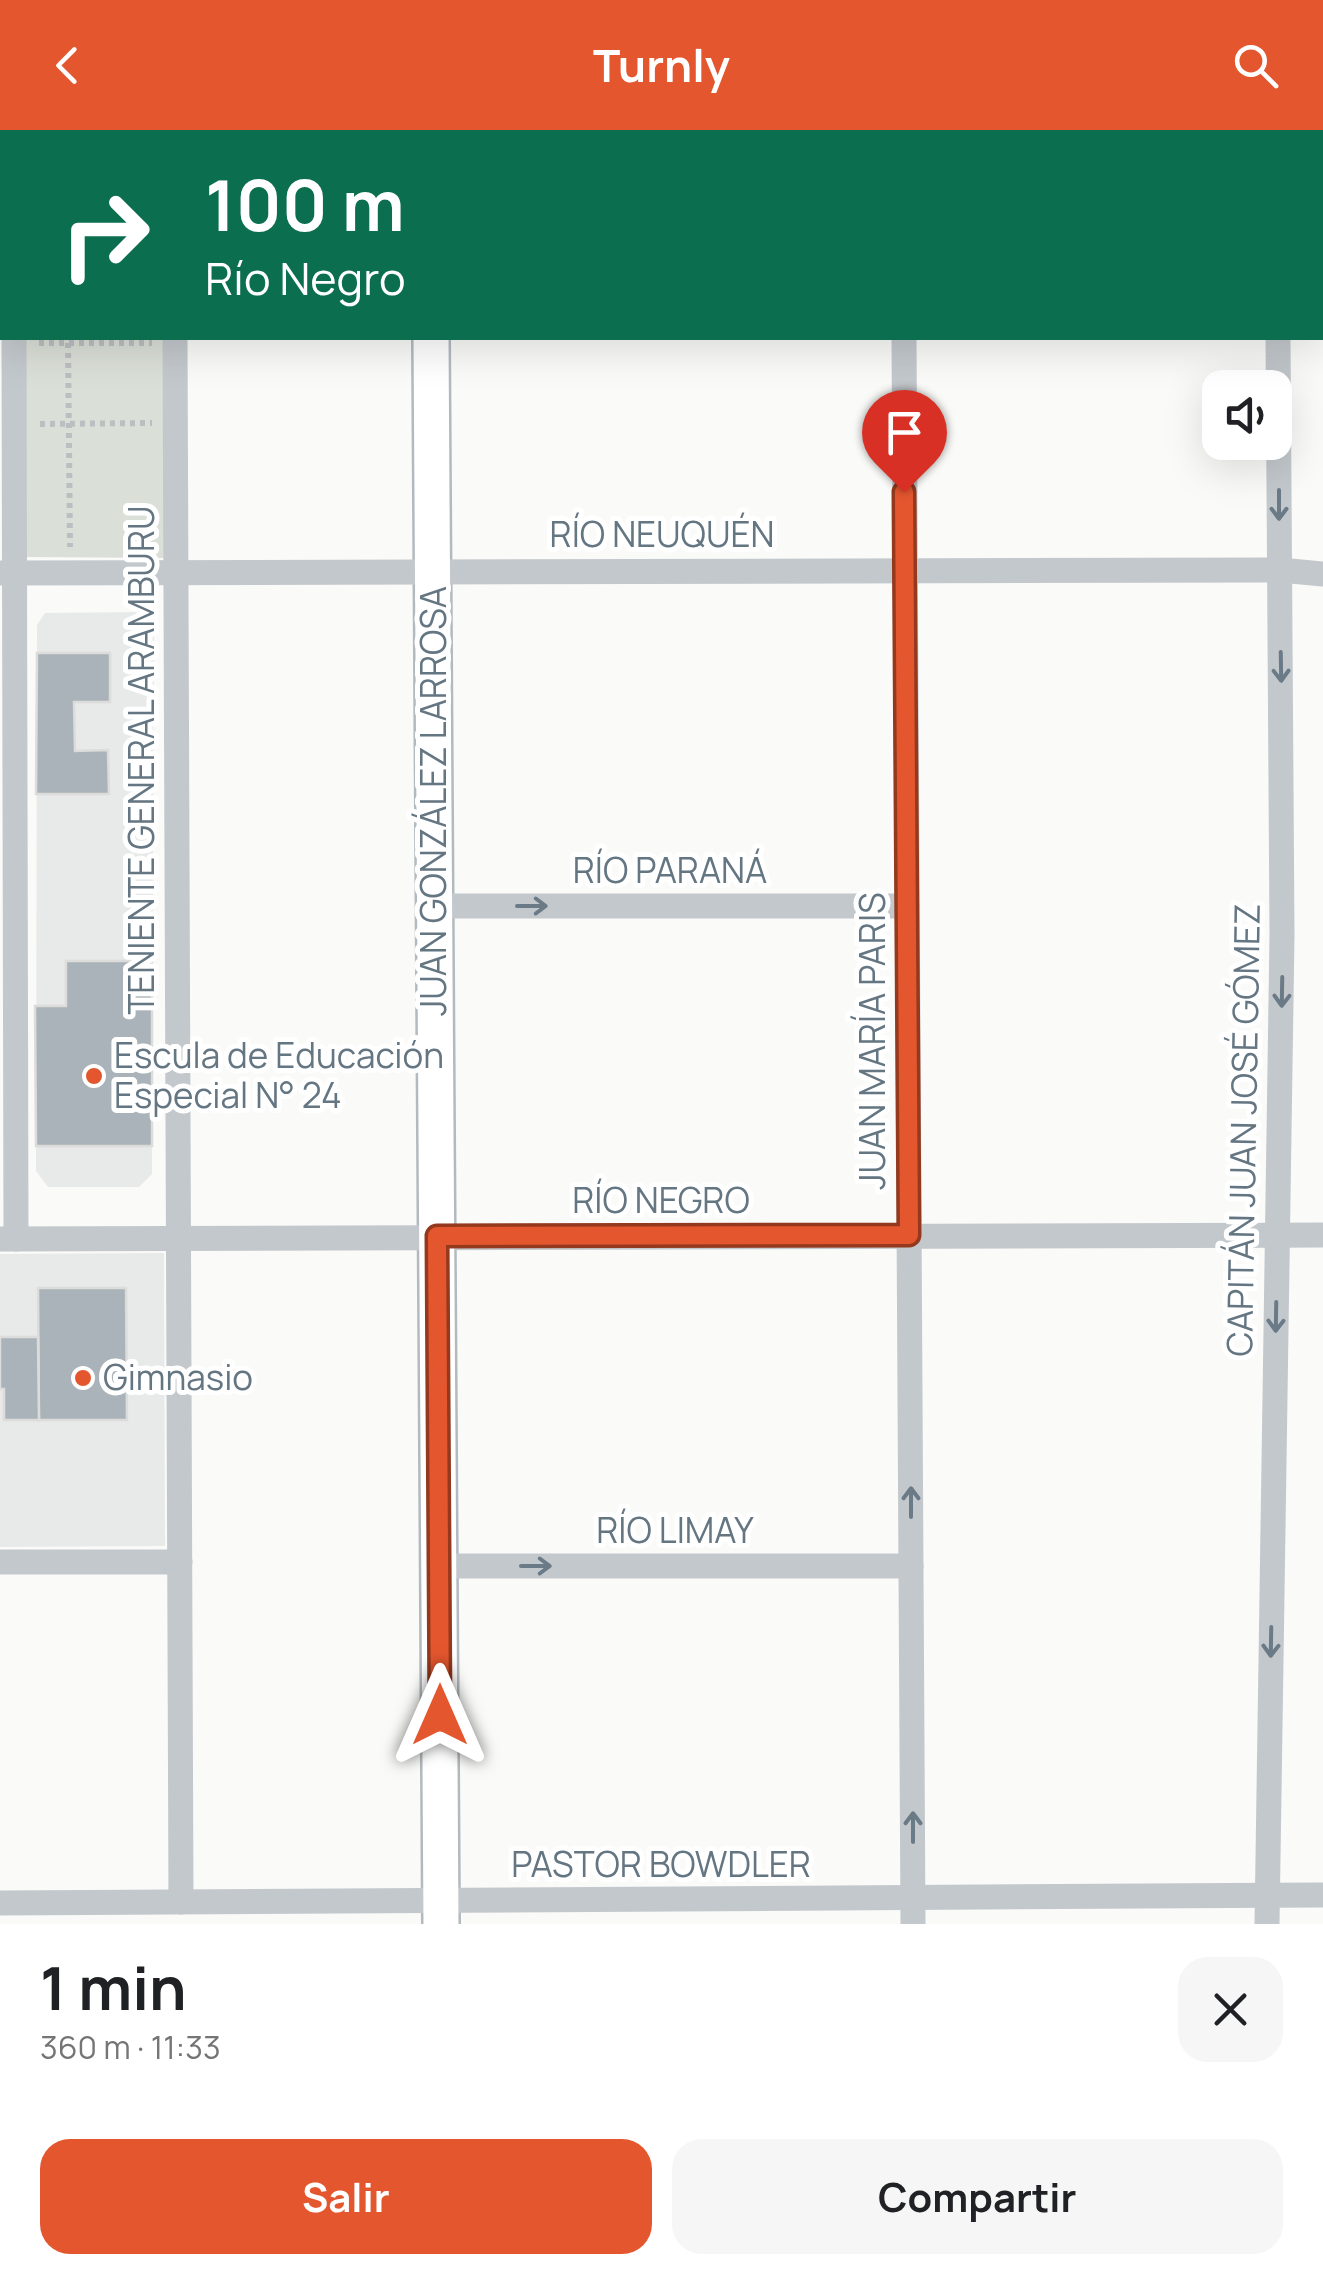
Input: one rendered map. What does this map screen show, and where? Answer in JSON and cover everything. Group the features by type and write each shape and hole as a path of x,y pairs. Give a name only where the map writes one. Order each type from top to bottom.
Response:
{"street":[{"path":"8,1239 8,573 21,340"},
{"name":"TENIENTE GENERAL ARAMBURU","path":"175,340 180,1562 196,1910"},
{"name":"JUAN GONZÁLEZ LARROSA","path":"431,340 441,1913"},
{"name":"JUAN MARÍA PARIS","path":"904,340 913,1911"},
{"name":"CAPITÁN JUAN JOSÉ GÓMEZ","path":"1267,1924 1282,935 1278,340"},
{"name":"RÍO NEUQUÉN","path":"8,573 1280,570 1323,574"},
{"name":"RÍO PARANÁ","path":"434,906 907,906"},
{"name":"RÍO NEGRO","path":"8,1239 1323,1235"},
{"path":"0,1562 180,1562"},
{"name":"RÍO LIMAY","path":"439,1566 911,1566"},
{"name":"PASTOR BOWDLER","path":"0,1903 441,1913 913,1911 1323,1895"}],"path":[{"path":"21,340 161,340"},
{"path":"68,343 70,548"},
{"path":"29,424 162,423"},
{"path":"54,548 87,548"}],"shaded area":[{"path":"23,340 168,340 169,558 23,557"},
{"name":"Escula de Educación Especial N° 24","path":"142,612 154,624 152,1174 139,1187 48,1187 36,1171 37,625 45,613"},
{"path":"164,1253 165,1546 0,1547 0,1254"}],"building":[{"path":"37,653 110,653 110,702 74,702 75,751 108,750 109,794 36,794"},
{"name":"Escula de Educación Especial N° 24","path":"66,961 152,961 152,1146 36,1146 35,1006 66,1006"},
{"name":"Gimnasio","path":"38,1288 126,1288 127,1420 39,1420"},
{"path":"0,1337 38,1337 39,1420 4,1420"}],"place":[{"name":"Escula de Educación Especial N° 24","path":"94,1076"},
{"name":"Gimnasio","path":"83,1378"}],"route":[{"path":"440,1715 437,1236 909,1235 904,492"}]}
